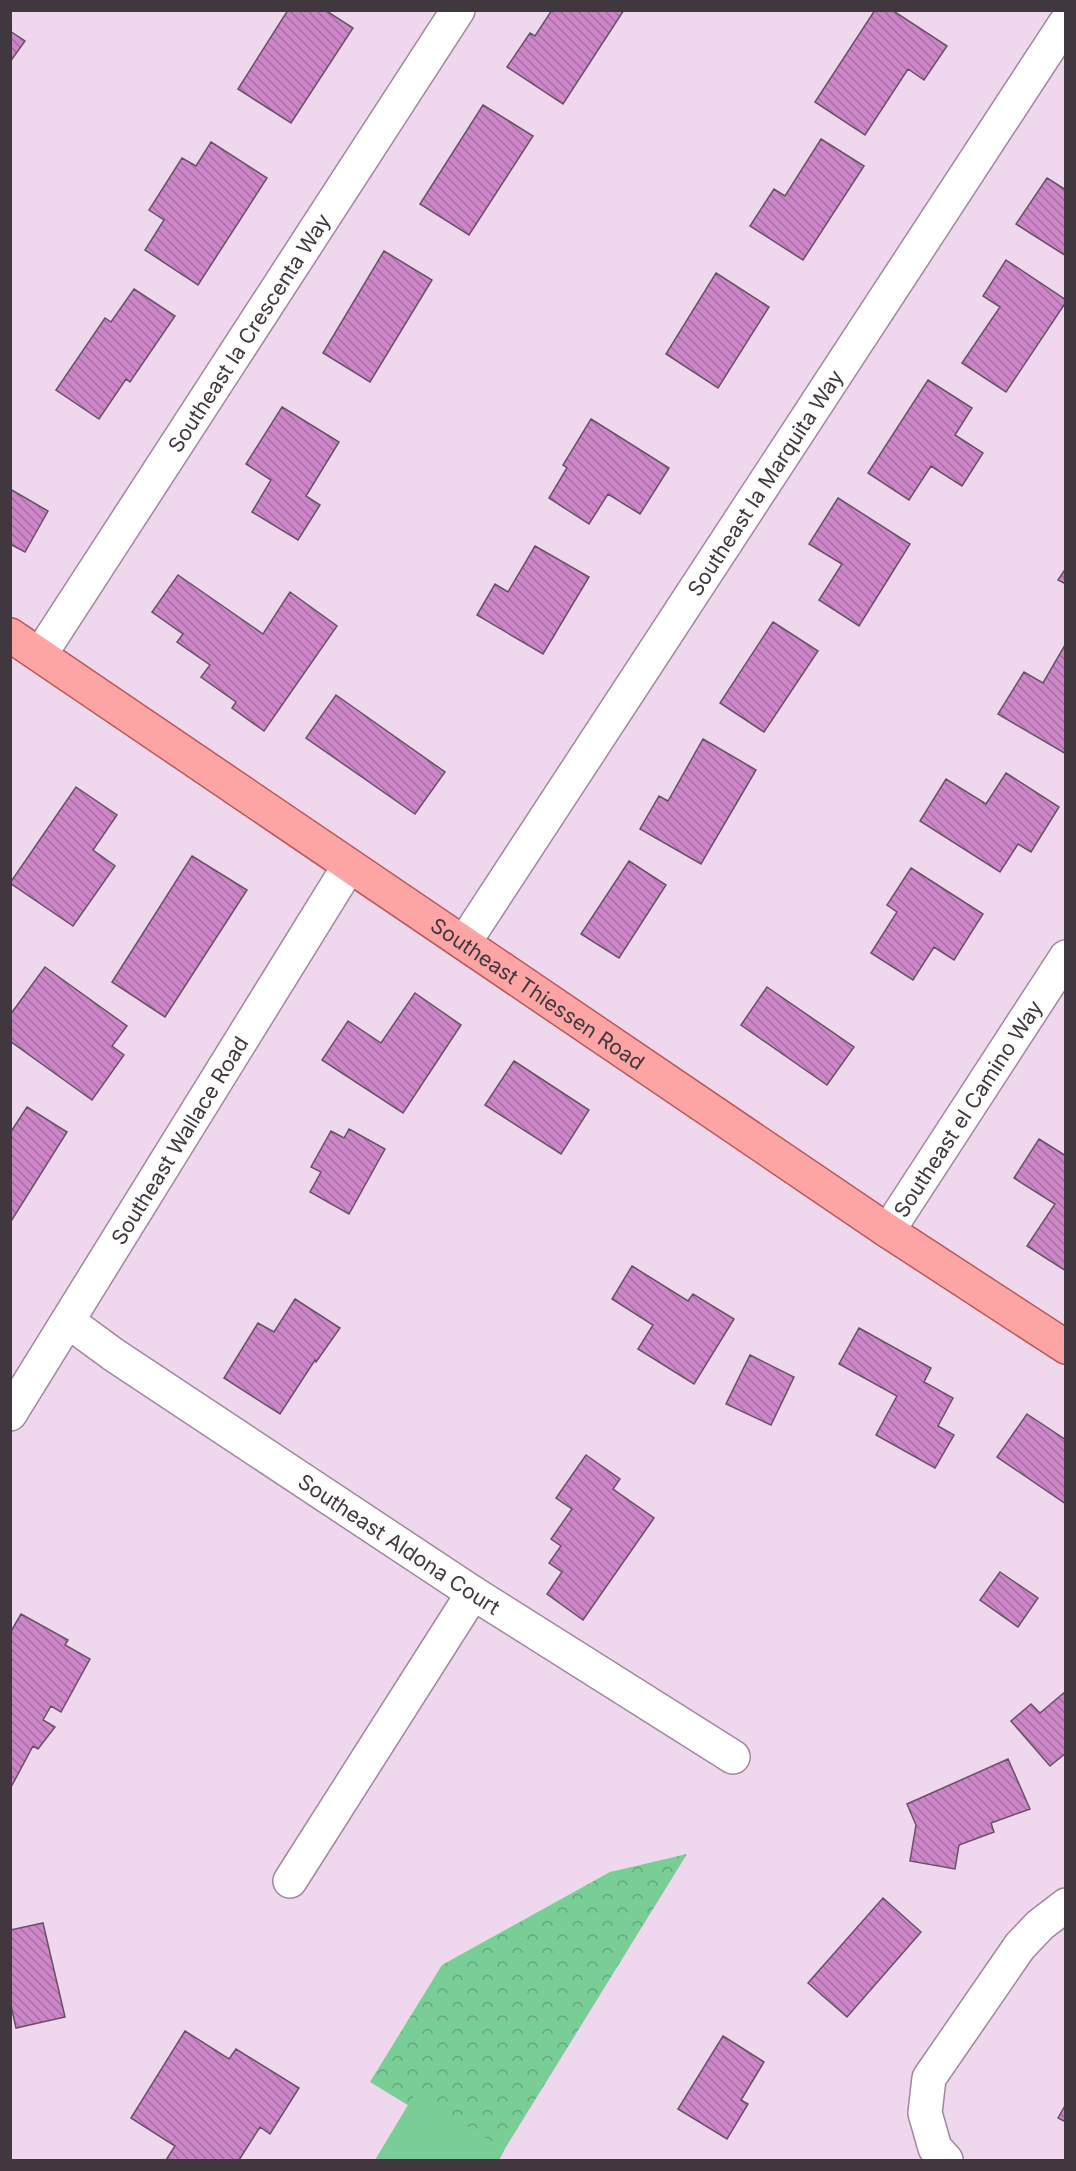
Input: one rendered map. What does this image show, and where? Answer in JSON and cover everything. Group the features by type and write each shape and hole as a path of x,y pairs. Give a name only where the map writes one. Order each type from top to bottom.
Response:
{"main road":[{"name":"Southeast Thiessen Road","path":"10,635 888,1231 1065,1347"}],"street":[{"name":"Southeast la Crescenta Way","path":"40,655 458,10"},
{"name":"Southeast la Marquita Way","path":"464,943 1065,22"},
{"name":"Southeast Wallace Road","path":"10,1414 349,866"},
{"name":"Southeast el Camino Way","path":"888,1231 1065,957"},
{"name":"Southeast Aldona Court","path":"69,1322 114,1355 472,1593 733,1757"},
{"path":"290,1881 472,1593"},
{"path":"946,2160 935,2148 925,2113 929,2078 1020,1946 1040,1925 1065,1905"}],"green space":[{"path":"687,1854 498,2160 370,2082 442,1965 610,1872"},
{"path":"414,2095 505,2149 499,2160 375,2160"}],"building":[{"path":"288,10 325,10 353,28 291,123 238,89"},
{"path":"552,10 624,10 563,104 507,67 530,33 535,36"},
{"path":"875,10 892,10 947,46 924,80 908,69 865,135 815,102"},
{"path":"10,31 25,41 10,62"},
{"path":"483,105 533,136 469,235 420,204"},
{"path":"821,139 864,166 803,260 750,226 774,189 785,196"},
{"path":"211,142 267,178 198,285 145,250 164,220 149,210 182,158 196,166"},
{"path":"1047,178 1066,190 1066,256 1016,224"},
{"path":"384,251 432,280 370,382 323,353"},
{"path":"1006,260 1066,302 1006,392 962,363 1000,307 983,296"},
{"path":"716,273 769,307 718,388 666,354"},
{"path":"134,289 175,316 130,382 126,379 99,419 56,390 105,318 111,322"},
{"path":"928,380 972,408 955,435 983,453 962,486 931,466 909,500 868,473"},
{"path":"282,407 339,442 306,496 320,505 298,540 252,512 271,480 246,464"},
{"path":"591,419 669,468 640,514 608,494 589,524 549,498 567,468 563,465"},
{"path":"10,489 48,511 25,552 10,544"},
{"path":"838,498 910,544 859,626 819,600 842,564 809,544"},
{"path":"535,546 589,577 543,654 477,615 495,584 508,592"},
{"path":"1066,568 1066,584 1058,580"},
{"path":"178,575 263,634 290,592 337,626 264,731 232,708 236,702 201,677 210,665 177,642 183,634 152,612"},
{"path":"773,622 818,651 764,732 720,703"},
{"path":"1065,645 1066,754 998,714 1024,672 1043,683"},
{"path":"336,695 445,772 415,814 306,738"},
{"path":"703,739 756,770 701,864 640,829 659,796 668,801"},
{"path":"1006,773 1059,807 1031,852 1018,844 1000,872 920,821 946,779 986,804"},
{"path":"76,787 117,815 93,850 115,866 73,926 10,883"},
{"path":"192,856 247,890 165,1017 112,982"},
{"path":"629,861 666,885 619,958 581,934"},
{"path":"911,868 983,914 954,960 934,947 913,980 871,953 897,912 887,905"},
{"path":"45,967 127,1026 112,1046 124,1055 92,1100 10,1041 10,1015"},
{"path":"767,987 854,1047 827,1085 741,1025"},
{"path":"415,993 461,1025 403,1113 322,1060 348,1021 381,1043"},
{"path":"514,1061 589,1110 561,1154 485,1105"},
{"path":"27,1107 67,1132 10,1223 10,1133"},
{"path":"349,1129 385,1149 349,1214 310,1192 321,1172 311,1167 331,1131 344,1138"},
{"path":"1039,1139 1066,1156 1066,1271 1027,1246 1055,1204 1014,1178"},
{"path":"632,1266 688,1301 693,1294 734,1319 694,1384 638,1349 653,1325 612,1299"},
{"path":"295,1299 340,1328 316,1362 315,1360 280,1414 224,1378 258,1323 274,1332"},
{"path":"859,1328 931,1368 924,1382 953,1398 938,1426 954,1435 935,1468 876,1435 897,1396 839,1364"},
{"path":"750,1355 794,1377 771,1425 726,1404"},
{"path":"1027,1414 1066,1440 1066,1504 997,1457"},
{"path":"586,1455 620,1479 613,1489 654,1518 583,1620 547,1594 562,1572 549,1563 561,1546 551,1539 572,1509 556,1498"},
{"path":"1000,1572 1038,1598 1018,1627 980,1600"},
{"path":"21,1614 68,1640 65,1645 90,1659 61,1712 51,1706 43,1720 55,1727 38,1749 33,1746 10,1789 10,1633"},
{"path":"1066,1691 1066,1753 1050,1766 1011,1721 1031,1704 1040,1713"},
{"path":"1008,1759 1030,1809 991,1823 994,1832 959,1845 955,1869 910,1861 916,1825 907,1804"},
{"path":"883,1898 921,1932 847,2017 808,1983"},
{"path":"43,1923 65,2017 16,2028 10,2001 10,1930"},
{"path":"185,2031 229,2059 236,2049 299,2088 270,2134 260,2127 239,2160 166,2160 175,2146 131,2118"},
{"path":"723,2036 764,2062 741,2100 748,2104 727,2139 678,2109"},
{"path":"1066,2104 1066,2122 1058,2118"}]}
